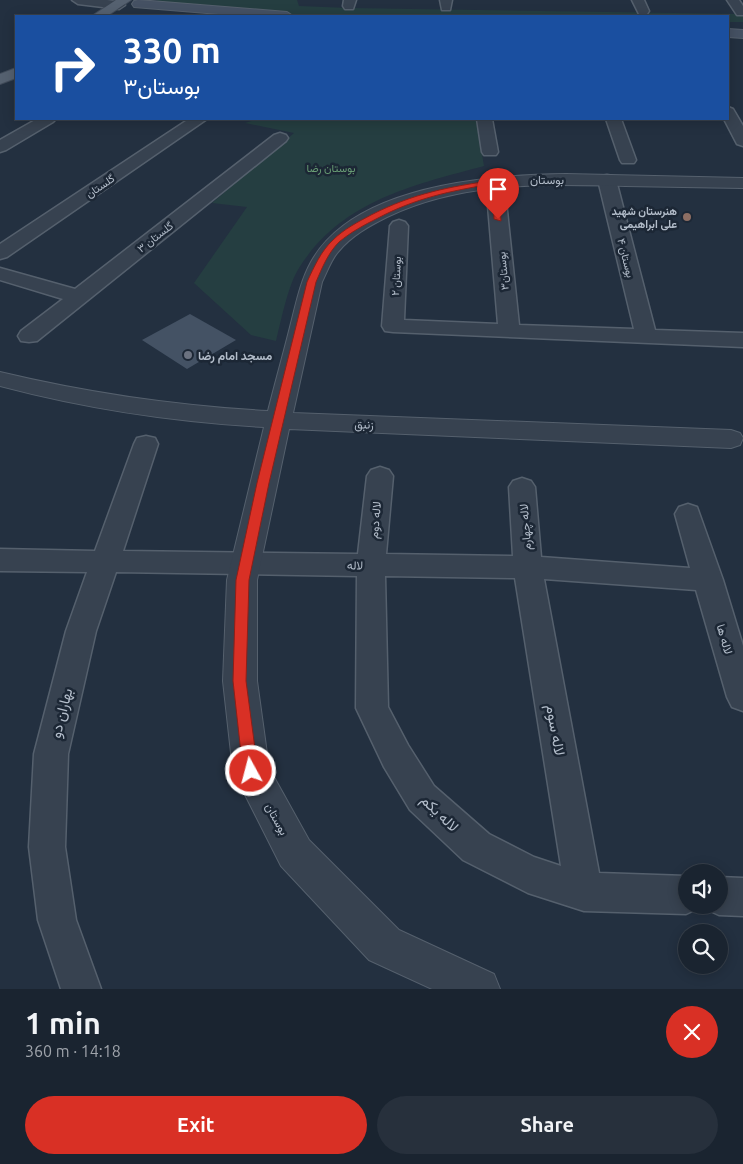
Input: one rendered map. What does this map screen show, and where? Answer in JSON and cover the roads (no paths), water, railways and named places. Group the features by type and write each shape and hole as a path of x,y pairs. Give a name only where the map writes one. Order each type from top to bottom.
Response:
{"main road":[{"path":"128,6 189,15"},
{"path":"101,15 128,6 271,15"},
{"path":"729,27 743,27"},
{"path":"729,33 743,34"},
{"path":"0,68 15,60"},
{"path":"0,80 15,72"}],"street":[{"path":"78,0 128,6"},
{"path":"733,0 742,12"},
{"path":"729,103 743,104"},
{"path":"729,114 743,141"},
{"path":"0,147 46,120"},
{"name":"گلستان","path":"0,253 199,120"},
{"path":"484,120 490,152"},
{"path":"613,120 628,160"},
{"name":"گلستان ۳","path":"29,336 280,138"},
{"name":"بوستان","path":"456,984 384,945 295,853 251,771 240,681 242,580 312,282 320,262 336,241 355,226 406,201 443,190 526,179 743,183"},
{"name":"بوستان ۴","path":"607,180 646,336"},
{"name":"بوستان۳","path":"495,182 508,331"},
{"name":"بوستان ۲","path":"399,226 393,326 508,331"},
{"path":"0,274 79,297"},
{"path":"508,331 743,340"},
{"name":"زنبق","path":"0,379 88,400 158,411 279,421 732,439"},
{"name":"بهاران دو","path":"81,989 56,920 48,857 51,754 81,631 146,444"},
{"name":"لاله دوم","path":"371,565 380,476"},
{"name":"لاله چهارم","path":"522,487 528,567"},
{"path":"688,514 709,580"},
{"name":"لاله","path":"0,560 528,567 709,580"},
{"name":"لاله یکم","path":"371,565 372,708 396,756 422,798 476,847 528,874 584,892 678,895"},
{"name":"لاله سوم","path":"528,567 584,892"},
{"name":"لاله ها","path":"709,580 743,697"},
{"path":"728,896 743,897"}],"place":[{"name":"هنرستان شهید علی ابراهیمی","path":"687,217"},
{"name":"مسجد امام رضا","path":"188,355"}],"park label":[{"name":"بوستان رضا","path":"331,168"}]}
